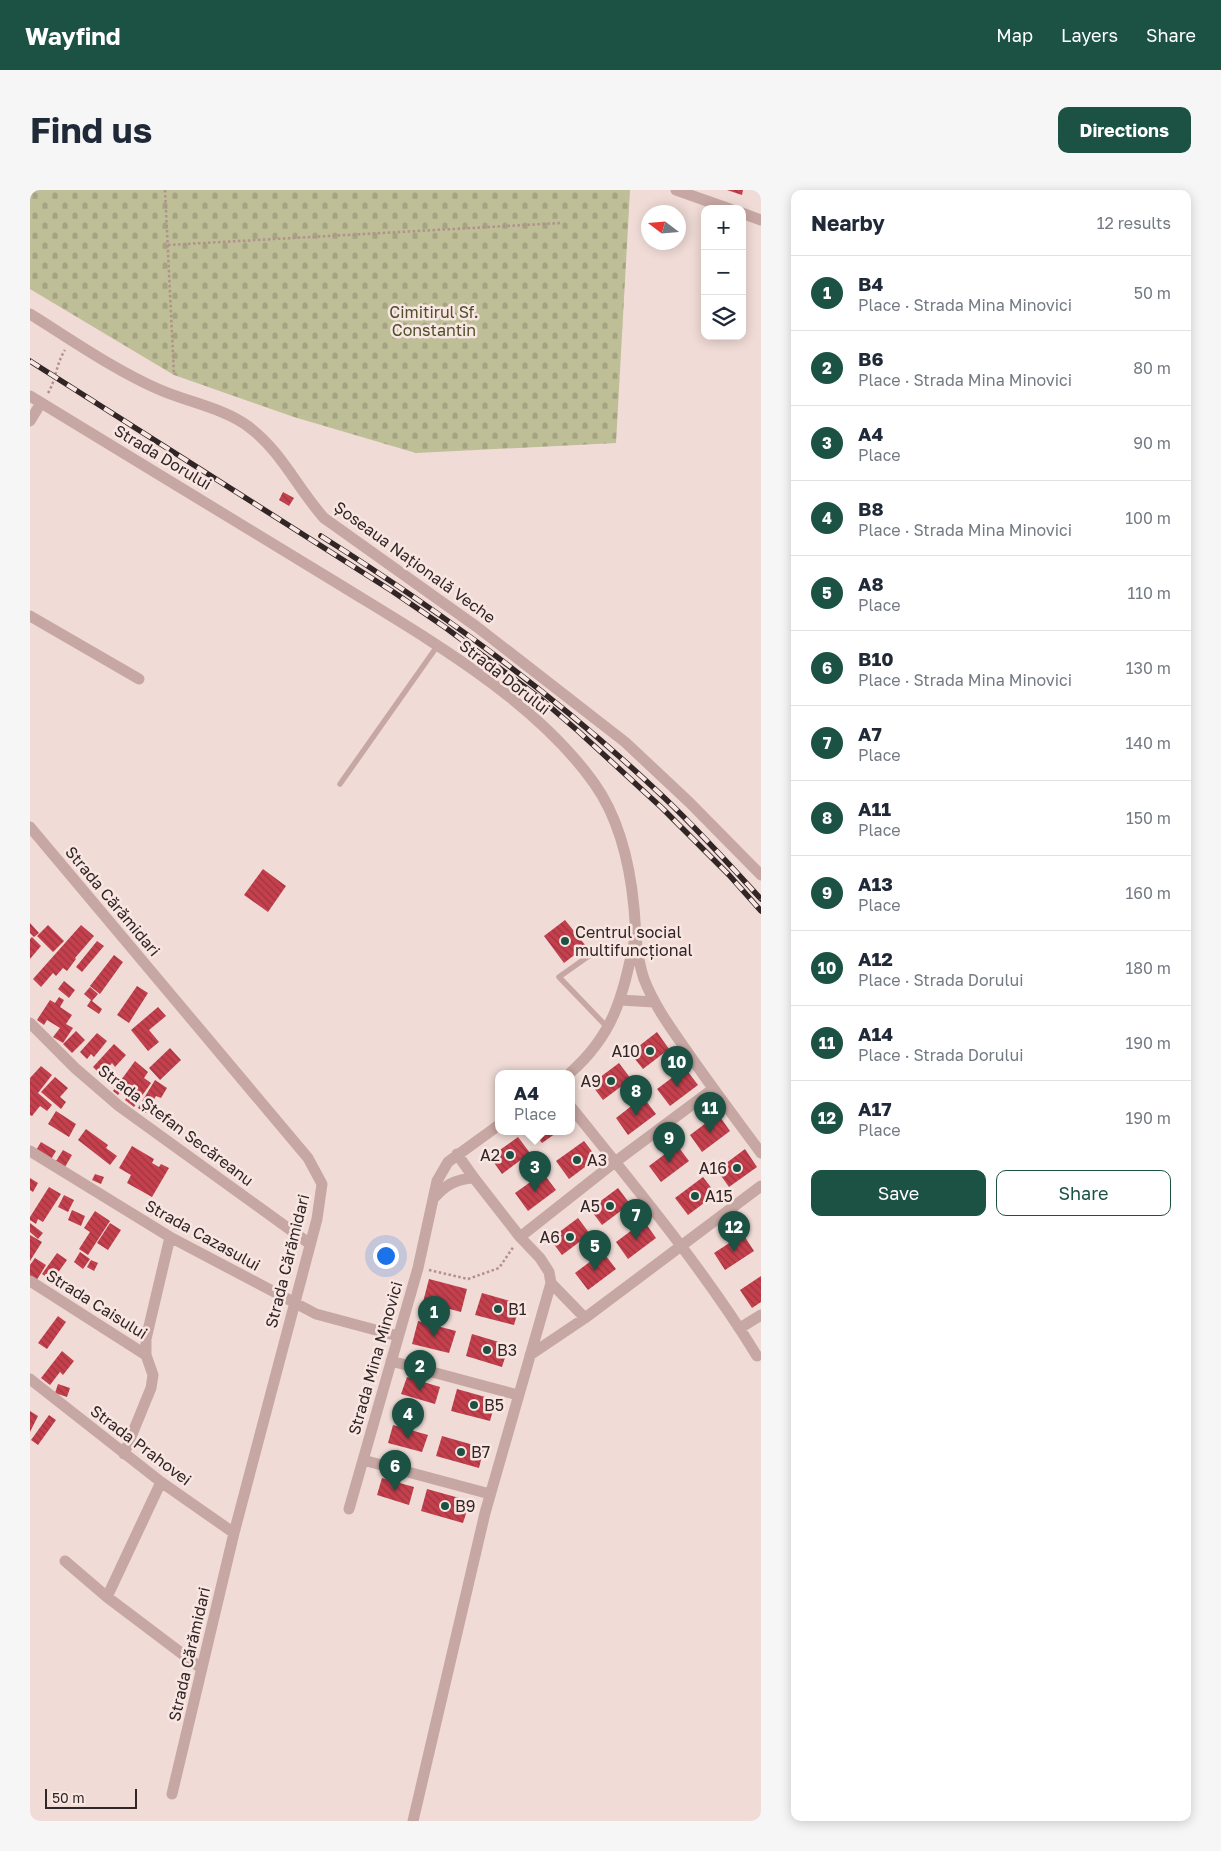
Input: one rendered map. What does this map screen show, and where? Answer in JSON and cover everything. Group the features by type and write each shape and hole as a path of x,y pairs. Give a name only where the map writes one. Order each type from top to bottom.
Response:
{"street":[{"path":"676,190 719,205"},
{"path":"746,214 761,220"},
{"name":"Șoseaua Națională Veche","path":"30,314 101,359 146,383 224,414 248,426 269,445 307,498 324,518 477,627 618,736 690,802 761,875"},
{"name":"Strada Dorului","path":"30,396 438,645 514,701 559,742 594,782 605,801 623,847 630,882 635,939 643,976 654,1002 713,1089 761,1153"},
{"path":"30,421 41,403"},
{"path":"30,616 139,679"},
{"name":"Strada Cărămidari","path":"30,827 308,1158 322,1184 317,1219 234,1533 172,1794"},
{"path":"574,1070 587,1059 609,1028 620,1000 635,939"},
{"path":"620,1000 654,1002"},
{"name":"Strada Ștefan Secăreanu","path":"30,1023 75,1068 119,1106 310,1244"},
{"path":"520,1237 615,1162 713,1089"},
{"path":"575,1112 680,1246 740,1328 757,1356"},
{"name":"Strada Mina Minovici","path":"349,1509 418,1268 437,1181 448,1162 495,1128"},
{"name":"Strada Cazasului","path":"30,1151 170,1237 294,1303 316,1314 398,1336"},
{"path":"413,1821 490,1494 551,1283 549,1272 540,1258 520,1237 457,1154"},
{"path":"434,1198 441,1189 451,1183 462,1179 474,1178"},
{"path":"530,1355 585,1318 761,1186"},
{"path":"124,1454 151,1388 153,1375 146,1355 146,1339 170,1237"},
{"name":"Strada Caisului","path":"30,1282 146,1355"},
{"path":"551,1283 585,1318"},
{"path":"740,1328 761,1315"},
{"path":"391,1361 518,1394"},
{"name":"Strada Prahovei","path":"30,1379 161,1482 234,1533"},
{"path":"363,1460 490,1494"},
{"path":"107,1596 161,1482"},
{"path":"65,1561 107,1596 201,1668"}],"lane":[{"path":"340,784 438,645"},
{"path":"593,953 559,977 609,1028"}],"path":[{"path":"165,190 174,375"},
{"path":"168,244 560,223"},
{"path":"41,403 53,382 59,358 73,341"},
{"path":"418,1268 468,1279 499,1268 520,1237"}],"green space":[{"name":"Cimitirul Sf. Constantin","path":"30,190 630,190 616,443 416,453 294,417 174,375 30,289"}],"building":[{"path":"727,190 743,190 742,195"},
{"path":"283,492 294,498 289,506 279,500"},
{"path":"263,869 286,886 268,912 244,895"},
{"name":"Centrul social multifuncțional","path":"565,920 586,946 564,963 544,936"},
{"path":"30,923 39,933 34,937 30,933"},
{"path":"48,925 64,941 53,952 37,936"},
{"path":"81,925 94,936 75,958 67,971 63,968 56,976 53,973 41,987 33,979"},
{"path":"32,937 41,946 30,959 30,939"},
{"path":"97,941 104,946 82,972 76,967"},
{"path":"114,955 123,962 100,994 90,986"},
{"path":"64,981 75,990 69,998 58,989"},
{"path":"137,986 148,993 129,1023 117,1015"},
{"path":"90,987 98,994 92,1001 102,1009 99,1014 87,1006 91,1000 84,994"},
{"path":"59,997 64,1000 60,1007 72,1015 66,1024 73,1028 63,1043 53,1037 60,1028 47,1020 44,1025 37,1020 50,1000 55,1003"},
{"path":"158,1007 166,1016 149,1030 159,1042 148,1051 131,1030"},
{"path":"76,1031 85,1040 72,1053 63,1044"},
{"name":"A10","path":"657,1032 669,1049 643,1069 630,1053"},
{"path":"97,1033 107,1041 94,1057 91,1054 87,1059 80,1052"},
{"path":"114,1044 126,1055 115,1067 112,1063 101,1075 93,1067"},
{"path":"170,1048 181,1060 160,1080 149,1068"},
{"path":"135,1061 148,1072 144,1078 151,1083 134,1107 125,1100 129,1094 123,1089 118,1095 113,1091"},
{"name":"A9","path":"619,1063 631,1079 603,1100 591,1084"},
{"path":"41,1066 52,1075 38,1093 52,1105 47,1111 40,1106 32,1116 30,1115 30,1078"},
{"path":"685,1068 698,1085 670,1106 657,1089"},
{"path":"55,1077 68,1088 60,1097 66,1102 61,1109 41,1092"},
{"path":"155,1080 167,1088 161,1098 156,1096 146,1113 138,1108"},
{"path":"643,1097 656,1114 628,1135 616,1118"},
{"path":"56,1111 76,1124 69,1137 48,1124"},
{"path":"718,1114 730,1131 702,1152 690,1135"},
{"path":"86,1129 108,1145 106,1148 117,1156 110,1165 78,1140"},
{"path":"536,1135 553,1135 542,1143"},
{"name":"A2","path":"518,1137 530,1153 502,1174 490,1157"},
{"name":"A3","path":"584,1141 597,1158 569,1179 556,1161"},
{"path":"41,1142 56,1151 50,1161 35,1152"},
{"path":"677,1145 689,1161 661,1182 649,1166"},
{"path":"132,1146 154,1159 152,1163 159,1167 161,1164 169,1168 152,1197 127,1183 131,1175 119,1168"},
{"name":"A16","path":"745,1149 757,1167 729,1187 717,1170"},
{"path":"63,1150 72,1155 65,1167 56,1161"},
{"path":"543,1173 556,1190 528,1211 515,1193"},
{"path":"95,1174 104,1177 101,1184 92,1180"},
{"name":"A15","path":"703,1177 716,1194 688,1215 675,1198"},
{"path":"30,1178 38,1183 33,1192 30,1190"},
{"path":"49,1187 61,1194 43,1222 38,1219 36,1224 30,1220 30,1217"},
{"name":"A5","path":"618,1188 630,1204 602,1225 590,1209"},
{"path":"64,1195 74,1200 68,1212 58,1207"},
{"path":"72,1210 85,1216 81,1226 68,1220"},
{"path":"95,1211 110,1221 88,1255 79,1249 90,1232 84,1228"},
{"name":"A6","path":"578,1218 590,1234 562,1255 550,1239"},
{"path":"644,1221 656,1238 628,1259 616,1242"},
{"path":"30,1223 43,1233 38,1239 30,1232"},
{"path":"110,1223 121,1230 108,1250 97,1243"},
{"path":"743,1234 754,1251 725,1270 714,1253"},
{"path":"30,1235 42,1242 30,1261"},
{"path":"80,1252 90,1259 83,1269 74,1262"},
{"path":"603,1252 616,1269 588,1290 575,1273"},
{"path":"57,1253 67,1260 52,1281 42,1274"},
{"path":"35,1258 46,1265 33,1286 30,1285 30,1265"},
{"path":"91,1260 98,1263 94,1271 87,1267"},
{"path":"761,1276 761,1302 752,1308 740,1290"},
{"path":"429,1279 467,1289 461,1312 423,1302"},
{"name":"B1","path":"482,1293 520,1304 514,1325 475,1315"},
{"path":"58,1316 66,1322 47,1349 38,1343"},
{"path":"418,1321 456,1331 449,1353 412,1344"},
{"name":"B3","path":"472,1334 509,1345 502,1367 466,1356"},
{"path":"62,1351 74,1361 63,1375 60,1372 50,1385 41,1378"},
{"path":"407,1377 440,1387 435,1404 401,1394"},
{"path":"58,1384 70,1388 67,1397 55,1393"},
{"name":"B5","path":"457,1389 496,1400 490,1421 451,1411"},
{"path":"30,1411 38,1416 30,1432"},
{"path":"49,1415 56,1420 38,1445 31,1440"},
{"path":"393,1425 428,1435 422,1452 388,1443"},
{"name":"B7","path":"442,1436 484,1448 479,1468 436,1456"},
{"path":"382,1478 414,1487 409,1505 377,1495"},
{"name":"B9","path":"427,1489 470,1501 463,1523 421,1511"}],"railway":[{"path":"30,361 392,591 446,628 541,699 662,808 729,875 761,911"},
{"path":"321,536 452,624 577,720 670,803 710,843 761,899"}],"place":[{"name":"Centrul social multifuncțional","path":"565,941"},
{"name":"A10","path":"650,1051"},
{"name":"A9","path":"611,1081"},
{"name":"A12","path":"677,1087"},
{"name":"A11","path":"636,1116"},
{"name":"A14","path":"710,1133"},
{"name":"A2","path":"510,1155"},
{"name":"A3","path":"577,1160"},
{"name":"A13","path":"669,1163"},
{"name":"A16","path":"737,1168"},
{"name":"A4","path":"535,1192"},
{"name":"A15","path":"695,1196"},
{"name":"A5","path":"610,1206"},
{"name":"A6","path":"570,1237"},
{"name":"A7","path":"636,1240"},
{"name":"A17","path":"734,1252"},
{"name":"A8","path":"595,1271"},
{"name":"B1","path":"498,1309"},
{"name":"B4","path":"434,1337"},
{"name":"B3","path":"487,1350"},
{"name":"B6","path":"420,1391"},
{"name":"B5","path":"474,1405"},
{"name":"B8","path":"408,1439"},
{"name":"B7","path":"461,1452"},
{"name":"B10","path":"395,1491"},
{"name":"B9","path":"445,1506"}]}
